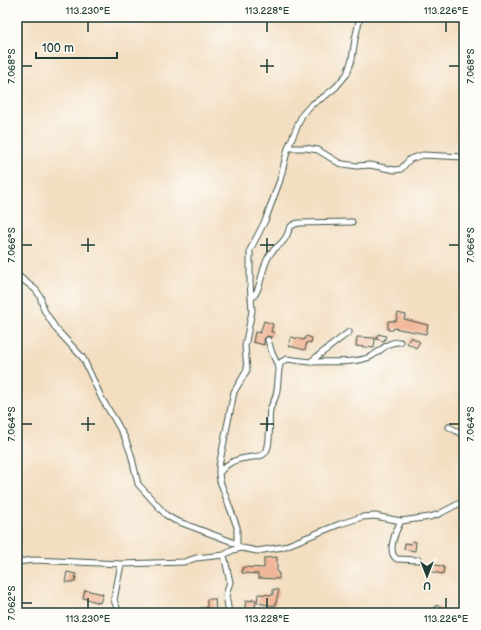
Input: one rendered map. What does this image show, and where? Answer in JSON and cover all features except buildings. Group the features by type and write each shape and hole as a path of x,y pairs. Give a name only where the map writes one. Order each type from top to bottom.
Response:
{"street":[{"path":"238,545 238,532 220,481 219,466 234,392 247,370 245,346 252,311 249,265 250,250 265,221 280,180 288,148 302,115 306,109 336,87 347,74 352,59 360,17"},
{"path":"288,148 318,150 343,164 357,166 370,165 395,170 400,169 410,159 417,156 464,157"},
{"path":"251,300 256,294 269,255 285,240 288,230 292,226 300,222 352,222"},
{"path":"17,275 36,290 56,329 82,358 87,366 102,399 125,438 131,454 138,484 166,515 174,520 230,541 242,548"},
{"path":"310,362 348,332"},
{"path":"268,340 279,368"},
{"path":"219,474 227,464 240,458 262,455 265,452 268,445 270,410 276,396 281,362 284,360 310,362 360,360 372,356 387,344 394,341 400,342"},
{"path":"449,427 464,435"},
{"path":"17,562 34,560 122,564 182,562 196,558 224,555 232,550 242,548 257,551 283,547 340,524 362,517 375,516 401,521 430,517 464,501"},
{"path":"401,521 396,533 392,554 397,559 418,560"},
{"path":"230,541 238,532"},
{"path":"224,555 230,582 226,595 229,613"},
{"path":"119,613 114,600 122,564"}]}
